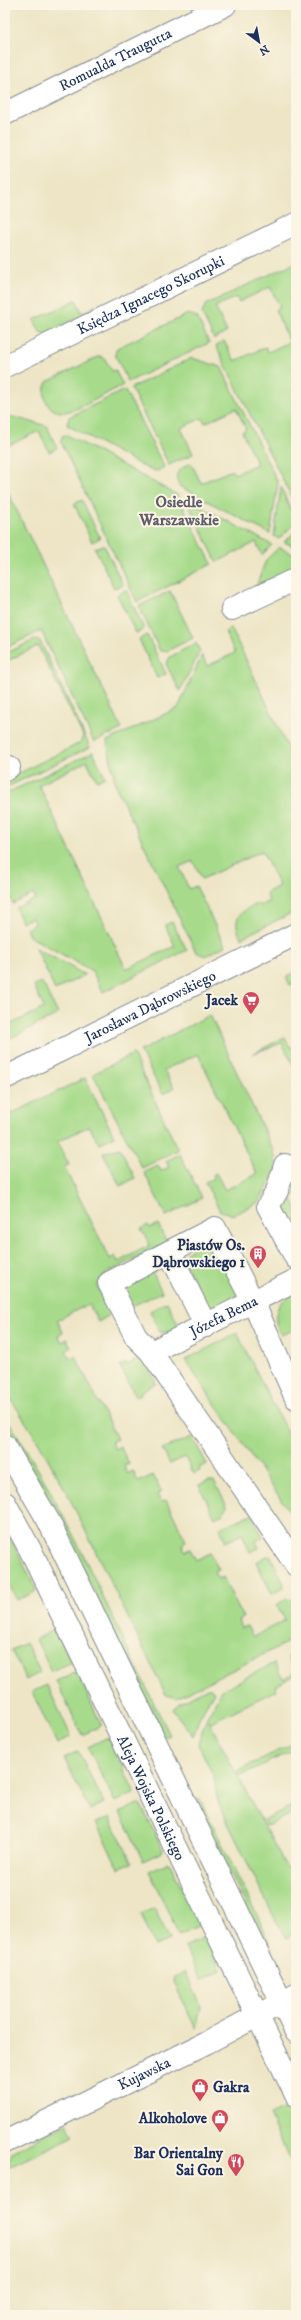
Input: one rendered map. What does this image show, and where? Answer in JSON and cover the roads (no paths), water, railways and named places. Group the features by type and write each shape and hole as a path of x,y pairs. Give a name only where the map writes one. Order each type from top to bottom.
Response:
{"street":[{"name":"Romualda Traugutta","path":"5,114 225,5"},
{"name":"Księdza Ignacego Skorupki","path":"5,366 296,224"},
{"path":"232,610 296,580"},
{"name":"Jarosława Dąbrowskiego","path":"5,1078 296,934"},
{"path":"285,1165 277,1191 268,1206 296,1258"},
{"path":"296,1398 253,1302 215,1228 109,1283 136,1337 151,1352 296,1565"},
{"path":"169,1252 206,1326"},
{"name":"Józefa Bema","path":"151,1352 296,1280"},
{"name":"Aleja Wojska Polskiego","path":"5,1446 48,1520 289,1999 296,2032"},
{"name":"Aleja Wojska Polskiego","path":"5,1502 33,1555 296,2095"},
{"name":"Kujawska","path":"5,2142 258,2016 289,1999"}],"place":[{"name":"Jacek","path":"251,1015"},
{"name":"Piastów Os. Dąbrowskiego 1","path":"258,1269"},
{"name":"Gakra","path":"200,2102"},
{"name":"Alkoholove","path":"220,2133"},
{"name":"Bar Orientalny Sai Gon","path":"236,2177"}],"district":[{"name":"Osiedle Warszawskie","path":"179,511"}]}
